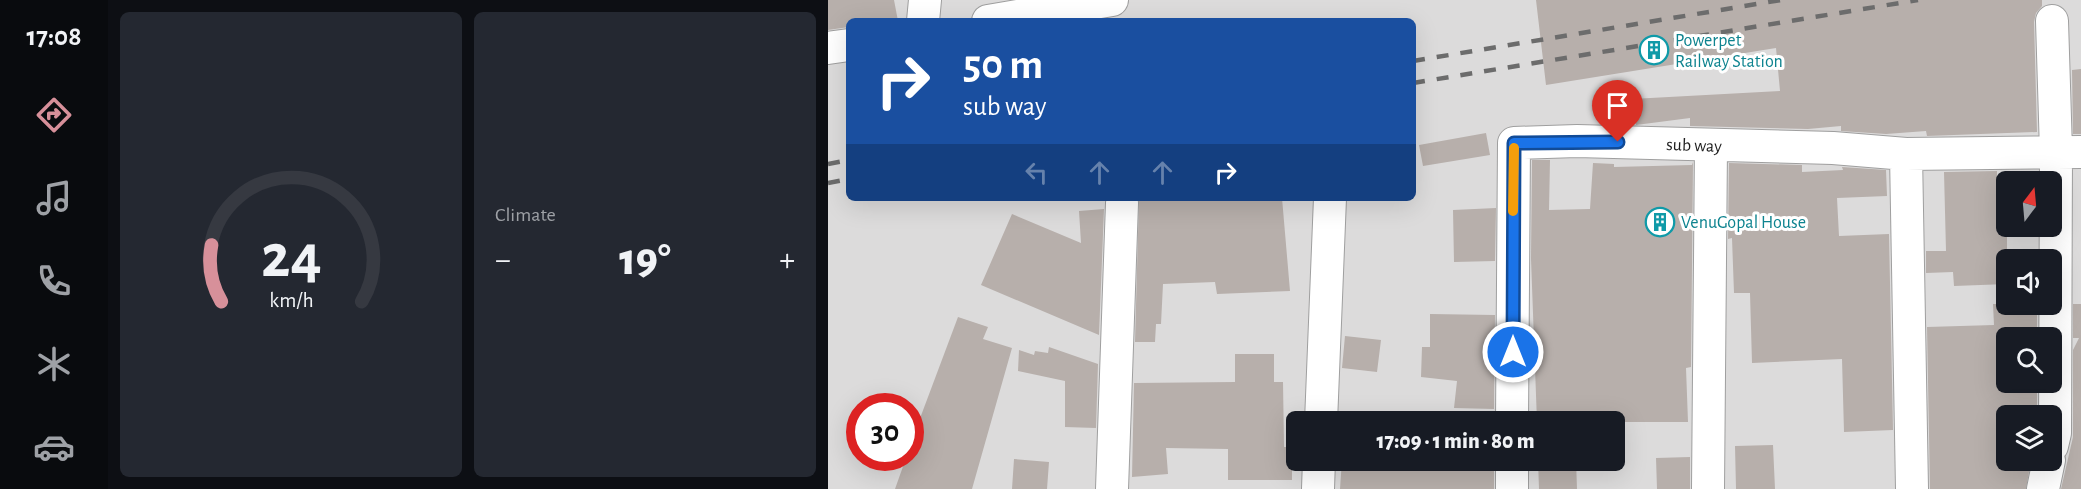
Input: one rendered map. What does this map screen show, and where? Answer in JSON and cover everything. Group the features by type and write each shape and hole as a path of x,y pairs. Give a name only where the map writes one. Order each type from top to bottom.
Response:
{"street":[{"path":"923,18 925,0"},
{"path":"1006,18 1112,0"},
{"path":"2052,21 2068,151 2056,405"},
{"path":"828,48 846,45"},
{"name":"sub way","path":"1512,411 1514,143 1577,141 1833,148 1906,154 2068,151"},
{"path":"1707,489 1711,146"},
{"path":"1906,154 1912,489"},
{"path":"1321,411 1330,201"},
{"path":"1112,489 1122,203"},
{"path":"1318,489 1319,471"},
{"path":"1512,471 1512,489"},
{"path":"2043,489 2047,471"}],"shaded area":[{"path":"828,0 2081,0 2081,489 828,489"}],"building":[{"path":"828,0 894,0 897,18 846,18 846,27 828,30"},
{"path":"1536,0 2042,0 2042,6 2036,13 2034,22 2037,132 1927,136 1926,131 1886,134 1841,131 1841,126 1808,129 1690,126 1690,118 1636,125 1632,99 1780,91 1776,48 1546,85"},
{"path":"2081,69 2081,134 2073,134 2072,70"},
{"path":"1486,133 1490,155 1423,166 1419,145"},
{"path":"1532,160 1550,160 1549,210 1590,209 1593,163 1614,164 1614,167 1692,165 1693,162 1691,367 1686,368 1688,422 1625,422 1625,411 1537,411 1531,259"},
{"path":"1729,163 1802,165 1802,172 1843,170 1842,167 1886,170 1887,196 1837,198 1839,236 1889,234 1893,430 1844,432 1842,359 1752,363 1750,293 1734,293 1732,238 1728,239"},
{"path":"1996,171 1996,237 2007,237 2007,249 1996,249 1996,284 1954,286 1953,272 1926,273 1926,251 1946,251 1944,172"},
{"path":"1139,201 1282,201 1290,291 1217,294 1215,282 1163,284 1161,324 1156,324 1155,342 1135,342"},
{"path":"1496,208 1495,261 1454,262 1453,210"},
{"path":"1104,209 1099,335 981,285 1012,214 1081,243 1079,211"},
{"path":"1993,304 1996,304 1996,315 2037,315 2037,327 1996,327 1996,393 2037,393 2037,405 1996,405 1996,471 2029,471 2026,489 1930,489 1927,327 1994,325"},
{"path":"2073,304 2081,304 2081,489 2061,489 2073,437 2073,350 2079,338 2073,338"},
{"path":"1430,314 1495,315 1494,409 1454,408 1457,381 1421,377 1422,347 1430,347"},
{"path":"958,317 988,327 983,339 1012,348 972,489 895,489 901,471 924,471 924,408"},
{"path":"1345,336 1381,340 1377,372 1342,368"},
{"path":"1049,347 1098,364 1096,428 1065,427 1065,381 1018,371 1019,350 1034,355 1035,351 1048,353"},
{"path":"1235,354 1274,354 1274,382 1283,382 1286,471 1292,471 1292,480 1228,480 1228,449 1166,448 1168,474 1132,477 1134,383 1235,382"},
{"path":"1773,445 1775,489 1736,489 1735,446"},
{"path":"1690,457 1690,489 1657,489 1656,458"},
{"path":"1014,459 1049,462 1047,489 1012,489"},
{"path":"1341,471 1494,471 1494,489 1340,489"},
{"path":"1538,471 1576,471 1577,489 1539,489"}],"railway":[{"path":"1416,61 1781,0"},
{"path":"1416,83 1918,0"},
{"path":"828,164 846,161"},
{"path":"828,183 846,180"}],"slow traffic":[{"path":"1513,211 1514,148"}],"place":[{"name":"Powerpet Railway Station","path":"1654,50"},
{"name":"VenuGopal House","path":"1660,222"}],"route":[{"path":"1513,352 1514,143 1618,142"}]}
